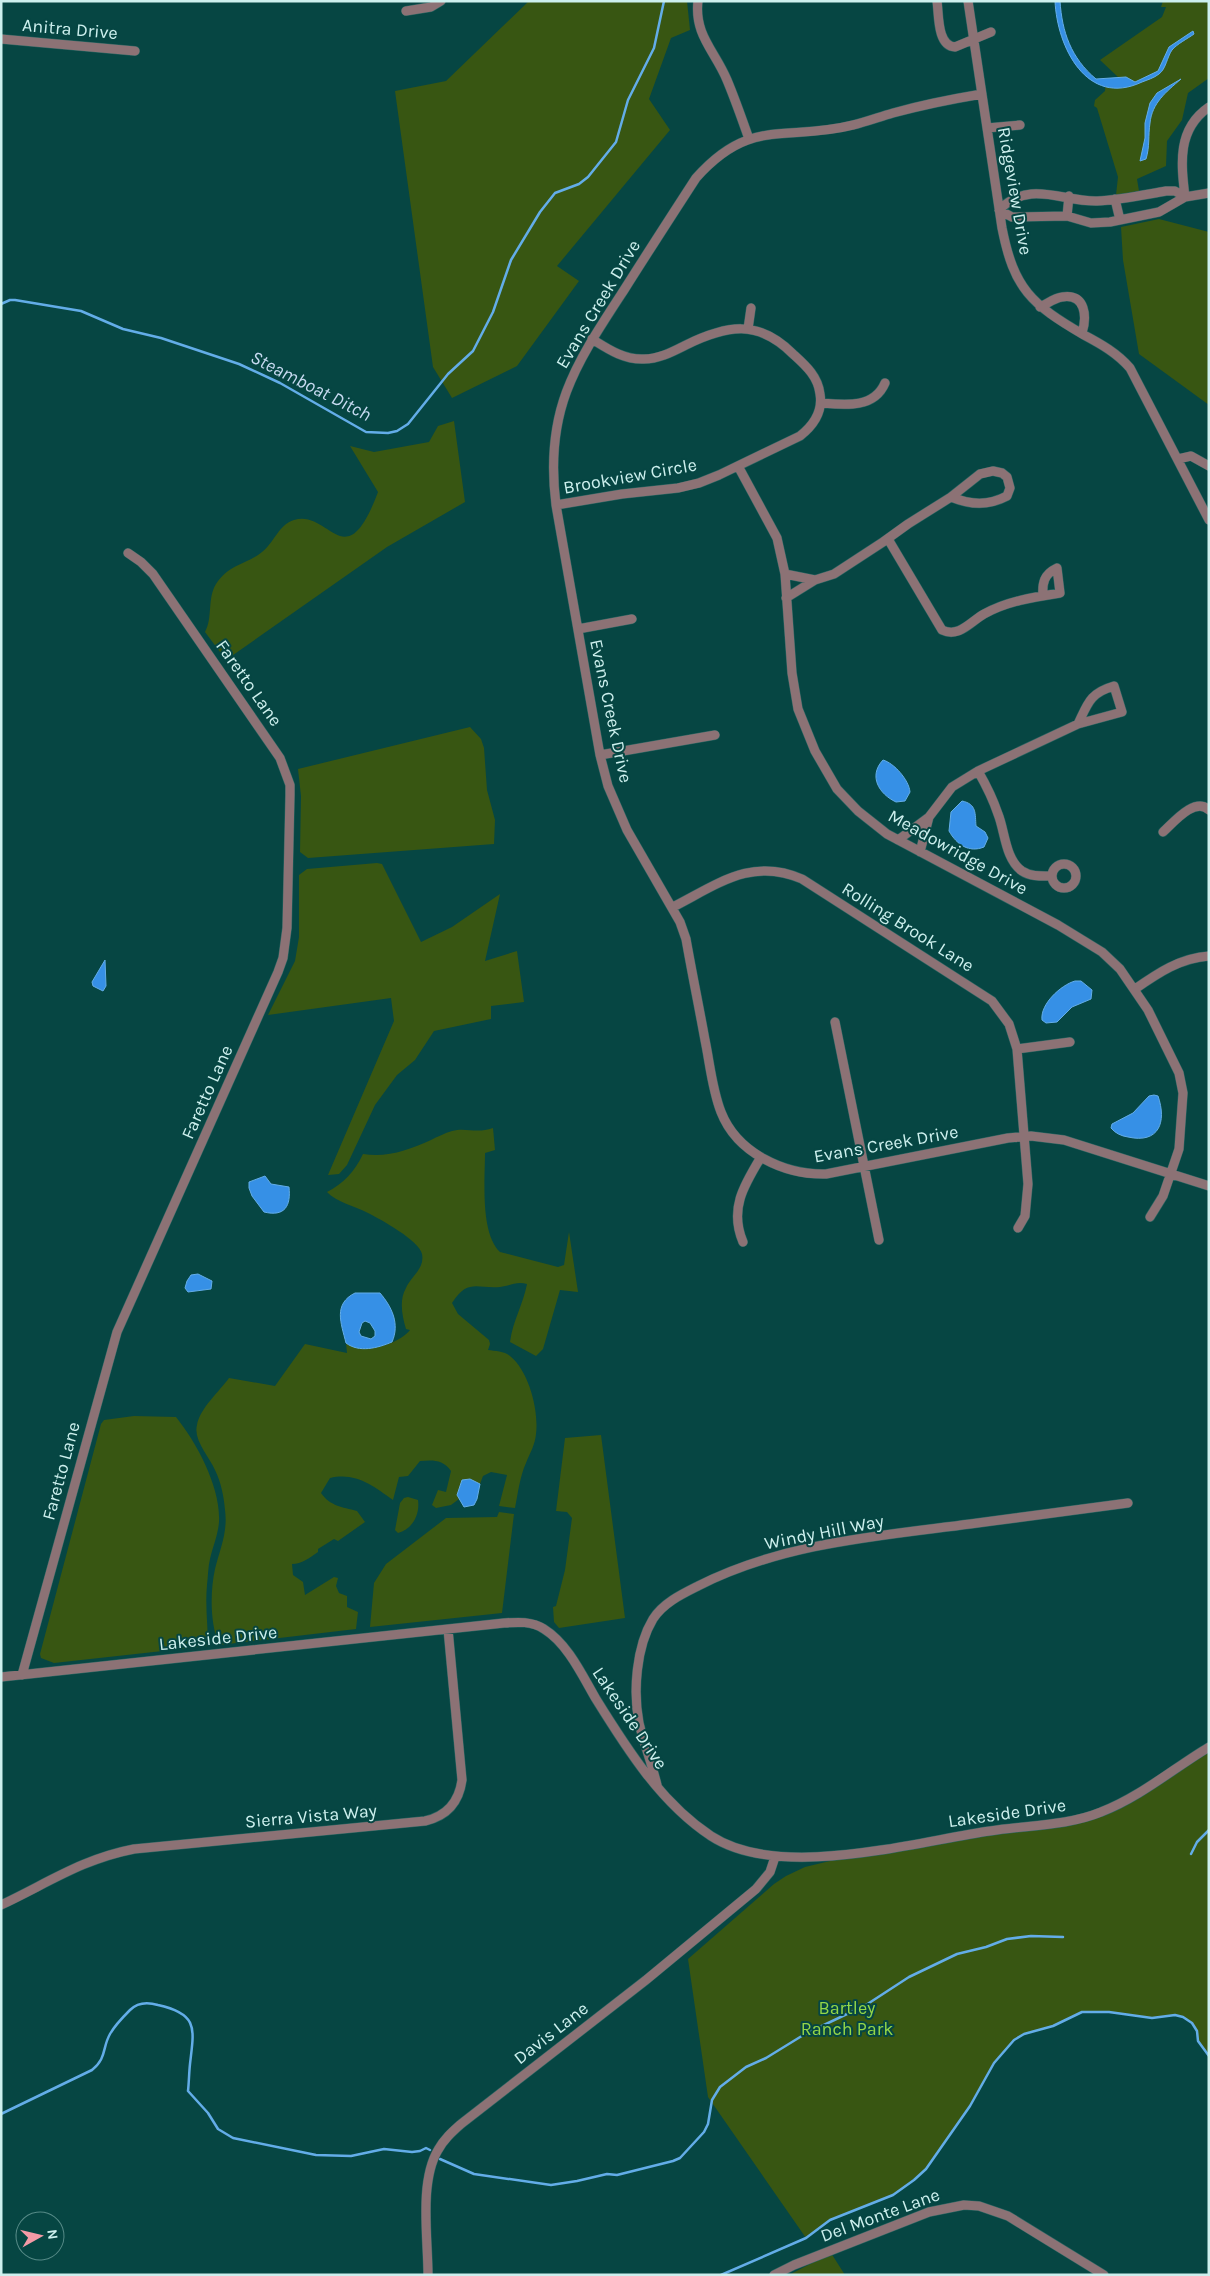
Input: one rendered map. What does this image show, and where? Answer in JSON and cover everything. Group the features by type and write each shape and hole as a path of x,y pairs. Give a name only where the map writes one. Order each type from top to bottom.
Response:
{"street":[{"path":"406,11 431,7 441,1"},
{"path":"698,1 697,22 702,35 727,78 749,139"},
{"path":"937,1 943,40 946,44 956,47 991,32"},
{"name":"Ridgeview Drive","path":"968,1 1000,210 1011,265 1020,283 1040,307 1109,349 1130,368 1209,520"},
{"name":"Anitra Drive","path":"1,38 136,51"},
{"name":"Evans Creek Drive","path":"982,94 910,109 844,127 773,133 749,139 720,155 696,178 592,339 569,382 557,424 553,468 556,505 600,755 608,786 624,823 673,907 686,939 716,1099 722,1114 733,1132 749,1149 782,1168 811,1174 826,1174 1023,1136 1048,1137 1064,1140 1175,1175"},
{"path":"1185,197 1181,165 1184,139 1196,119 1209,107"},
{"path":"987,128 1020,125"},
{"path":"1185,197 1175,191 1115,200 1084,201 1069,196 1027,195 1010,200 1000,210 1012,217 1067,216 1091,223 1120,220 1159,212 1185,197 1209,193"},
{"path":"1067,216 1069,196"},
{"path":"1115,200 1120,220"},
{"path":"1040,307 1059,297 1073,298 1079,302 1086,313 1086,321 1082,333"},
{"path":"748,329 751,308"},
{"path":"592,339 616,354 641,360 665,355 721,330 748,329 772,337 784,345 808,369 818,384 821,403 844,406 871,400 881,392 885,384"},
{"name":"Brookview Circle","path":"556,505 622,494 678,488 706,480 800,436 815,421 821,403"},
{"path":"1178,459 1191,456 1209,466"},
{"name":"Meadowridge Drive","path":"738,466 777,538 785,574 794,688 798,709 814,751 837,790 872,823 898,840 1080,937 1102,952 1120,969 1148,1010 1179,1073 1182,1094 1179,1149 1175,1175 1150,1217"},
{"path":"786,598 815,580 834,574 951,497 980,474 993,471 1002,472 1007,476 1009,482 1010,488 1007,496 990,503 964,502 951,497"},
{"path":"888,539 942,630 950,633 958,632 983,614 1002,606 1043,596"},
{"name":"Faretto Lane","path":"22,1675 114,1340 278,972 283,958 287,928 290,795 288,780 280,758 153,574 128,553"},
{"path":"785,574 815,580"},
{"path":"578,629 632,619"},
{"path":"898,840 929,817 952,786 978,771 1078,724 1122,712 1114,686 1099,690 1091,698 1078,724"},
{"path":"600,755 715,735"},
{"path":"978,771 998,812 1010,856 1015,864 1031,876 1052,876"},
{"path":"1164,832 1186,811 1196,806 1206,806 1209,810"},
{"path":"920,852 929,817"},
{"name":"Rolling Brook Lane","path":"673,907 738,874 765,870 791,874 802,879 982,993 1002,1012 1012,1031 1017,1049 1028,1184 1025,1216 1018,1228"},
{"path":"1135,989 1171,966 1186,960 1209,956"},
{"path":"835,1022 879,1240"},
{"path":"1017,1049 1070,1042"},
{"path":"743,1242 738,1231 737,1205 745,1182 761,1157"},
{"path":"1175,1175 1209,1186"},
{"name":"Windy Hill Way","path":"658,1787 640,1725 637,1684 648,1630 657,1614 672,1600 708,1581 740,1568 822,1545 1128,1503"},
{"name":"Lakeside Drive","path":"1,1677 524,1622 546,1630 556,1639 570,1656 635,1759 658,1787 693,1822 719,1841 748,1853 775,1857 799,1858 872,1851 990,1831 1085,1818 1118,1804 1209,1747"},
{"name":"Sierra Vista Way","path":"1,1905 72,1868 113,1853 141,1848 425,1821 443,1814 457,1799 462,1780 448,1629"},
{"name":"Davis Lane","path":"428,2275 428,2182 433,2159 441,2144 461,2124 646,1980 756,1889 770,1872 775,1857"},
{"name":"Del Monte Lane","path":"774,2275 794,2265 929,2212 964,2206 979,2206 1008,2216 1104,2275"}],"green space":[{"path":"529,1 687,1 690,30 671,38 649,99 670,130 557,266 579,281 517,366 452,398 433,367 395,91 446,81"},
{"path":"1163,1 1209,1 1209,78 1188,93 1182,120 1167,141 1166,166 1137,179 1139,191 1116,195 1118,177 1097,108 1094,106 1095,100 1105,91 1106,79 1118,77 1100,60 1162,17 1166,7 1161,7"},
{"path":"1159,219 1209,232 1209,405 1139,354 1123,260 1121,227"},
{"path":"454,421 465,502 387,547 226,660 205,632 209,621 213,590 221,577 226,572 262,552 284,525 294,520 307,519 318,523 337,535 346,537 356,532 366,518 378,492 350,446 374,452 429,442 438,426"},
{"path":"470,727 481,739 484,748 487,790 495,820 494,844 308,858 300,852 301,796 298,769"},
{"path":"382,864 421,942 452,927 500,894 485,961 517,951 524,1002 491,1006 491,1019 434,1031 415,1060 397,1075 375,1105 347,1165 339,1174 328,1175 394,1021 391,998 268,1015 295,961 299,937 299,875 307,869"},
{"path":"493,1128 495,1150 485,1153 484,1191 486,1219 494,1243 500,1252 558,1267 564,1265 569,1232 578,1292 560,1290 543,1349 536,1356 510,1342 527,1284 516,1283 500,1287 468,1287 452,1303 458,1314 489,1340 488,1350 505,1353 517,1363 531,1392 537,1425 533,1445 522,1473 515,1508 499,1506 507,1475 491,1472 483,1476 480,1484 470,1479 457,1495 459,1499 451,1505 436,1508 432,1505 438,1490 446,1492 451,1471 444,1464 437,1461 420,1461 408,1476 399,1477 393,1500 364,1481 348,1477 330,1478 321,1493 332,1503 357,1511 365,1522 338,1541 334,1539 318,1549 318,1552 305,1560 292,1564 293,1575 303,1582 305,1595 334,1577 338,1578 336,1586 339,1593 347,1596 347,1607 358,1612 356,1629 219,1645 212,1617 213,1578 226,1518 219,1479 197,1436 197,1425 202,1412 229,1378 275,1386 305,1344 347,1353 346,1343 353,1347 361,1348 380,1347 405,1335 410,1330 406,1329 402,1313 402,1298 408,1284 420,1268 422,1254 420,1249 390,1225 335,1199 327,1192 348,1176 363,1154 381,1155 398,1152 452,1131 487,1130"},
{"path":"134,1416 176,1417 192,1440 212,1481 219,1509 219,1522 208,1572 206,1601 208,1646 54,1663 41,1658 40,1654 101,1424 104,1420"},
{"path":"601,1435 625,1618 559,1628 554,1622 553,1607 556,1606 565,1570 572,1518 567,1512 556,1511 565,1438"},
{"path":"408,1497 418,1500 417,1516 408,1528 398,1533 395,1530 400,1503 404,1498"},
{"path":"499,1512 514,1514 502,1613 370,1627 374,1583 386,1564 446,1518 497,1517"},
{"name":"Bartley Ranch Park","path":"1209,1748 1209,2056 1198,2041 1197,2031 1192,2023 1183,2017 1175,2015 1152,2018 1109,2012 1082,2012 1053,2026 1024,2034 1014,2040 994,2063 970,2106 926,2169 893,2195 830,2220 806,2238 708,2097 688,1959 774,1884 805,1867 855,1855 1097,1818"},
{"path":"831,2253 845,2275 789,2275"}],"water":[{"path":"1055,1 1060,1 1063,23 1069,44 1080,62 1096,79 1126,77 1135,82 1158,71 1169,47 1193,31 1194,34 1172,50 1163,69 1157,75 1123,88 1105,87 1091,80 1079,69 1069,54 1057,19"},
{"path":"1181,79 1165,93 1151,116 1146,159 1140,161 1145,138 1145,123 1150,103 1157,93"},
{"path":"883,760 896,768 907,782 910,792 905,801 896,802 880,789 876,772"},
{"path":"962,801 967,802 973,807 976,826 985,832 988,838 984,847 979,849 968,848 960,844 949,831 951,812"},
{"path":"105,960 106,986 103,991 93,986 92,982"},
{"path":"1081,981 1092,990 1091,999 1072,1007 1057,1022 1046,1023 1042,1020 1044,1008 1052,996 1069,983"},
{"path":"1149,1096 1158,1096 1161,1106 1161,1122 1153,1134 1139,1138 1128,1137 1118,1134 1111,1128 1112,1124 1133,1113"},
{"path":"265,1176 271,1184 289,1187 288,1205 282,1211 277,1213 264,1212 252,1196 249,1182"},
{"path":"198,1274 212,1281 211,1289 188,1292 185,1288 187,1281 191,1275"},
{"path":"355,1293 380,1293 394,1316 395,1329 392,1342 375,1348 363,1349 346,1343 340,1315 341,1308 348,1297","holes":["365,1321 370,1323 375,1331 375,1336 371,1339 361,1336 359,1332 362,1323"]},
{"path":"470,1479 480,1484 477,1499 474,1505 464,1507 457,1495 462,1480"}],"waterway":[{"name":"Steamboat Ditch","path":"1,304 15,300 81,311 123,329 161,338 239,364 280,383 366,432 388,433 397,431 408,424 448,374 473,351 493,312 511,260 540,212 555,193 579,184 588,177 616,142 628,100 654,48 664,1"},
{"path":"1191,1854 1197,1842 1209,1830"},
{"path":"440,2159 474,2174 551,2185 607,2174 617,2175 673,2161 680,2158 704,2132 708,2124 712,2100 720,2087 746,2067 766,2058 805,2034 866,2005 909,1977 957,1954 986,1947 1007,1939 1031,1936 1063,1937"},
{"path":"1,2114 92,2070 100,2061 108,2039 119,2021 136,2005 151,2003 181,2013 187,2018 192,2032 188,2091 208,2113 218,2129 233,2138 316,2155 351,2156 384,2149 412,2152 426,2148 430,2150"},
{"path":"721,2275 806,2238 830,2220 893,2195 914,2180 926,2169 970,2106 994,2063 1014,2040 1024,2034 1053,2026 1082,2012 1109,2012 1152,2018 1175,2015 1183,2017 1192,2023 1197,2031 1198,2041 1209,2056"}]}
